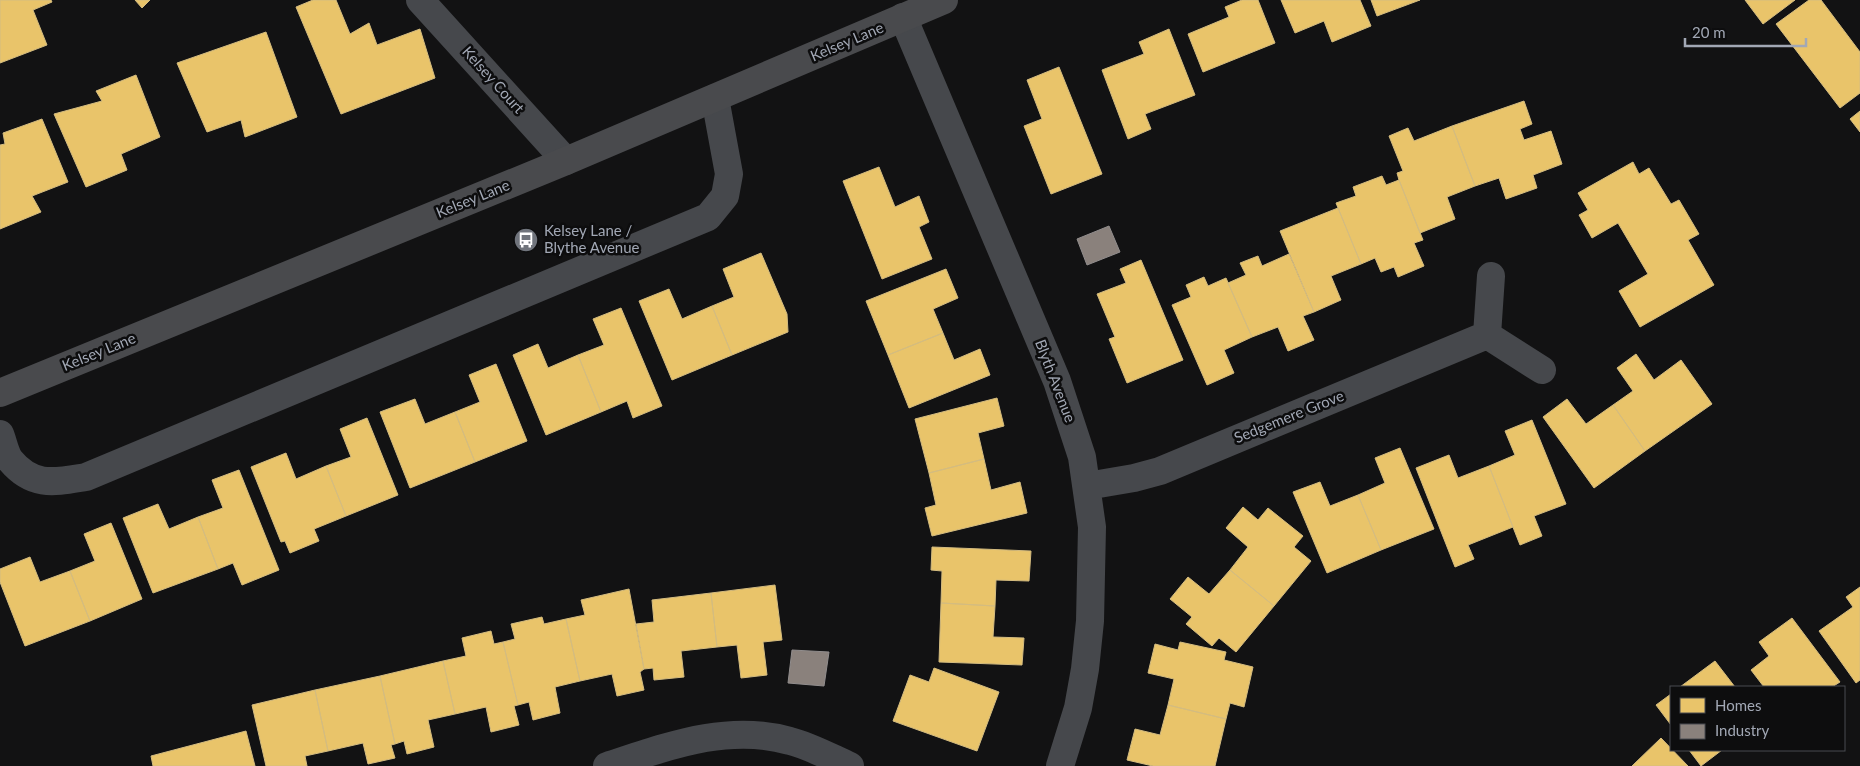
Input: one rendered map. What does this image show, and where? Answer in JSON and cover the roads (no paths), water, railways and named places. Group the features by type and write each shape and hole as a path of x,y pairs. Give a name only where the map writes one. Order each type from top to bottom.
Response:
{"main road":[{"name":"Kelsey Lane","path":"0,393 566,161 944,0"}],"street":[{"name":"Kelsey Court","path":"420,0 566,161"},
{"name":"Blyth Avenue","path":"903,17 1057,381 1082,457 1092,527 1090,621 1085,669 1078,708 1060,766"},
{"path":"0,434 9,459 31,478 52,482 86,477 708,217 725,196 729,174 715,98"},
{"path":"1491,276 1488,335 1542,370"},
{"name":"Sedgemere Grove","path":"1087,486 1134,478 1160,470 1488,335"},
{"path":"607,766 681,743 705,738 745,734 765,735 790,741 850,766"}],"place":[{"name":"Kelsey Lane / Blythe Avenue","path":"526,240"}]}
